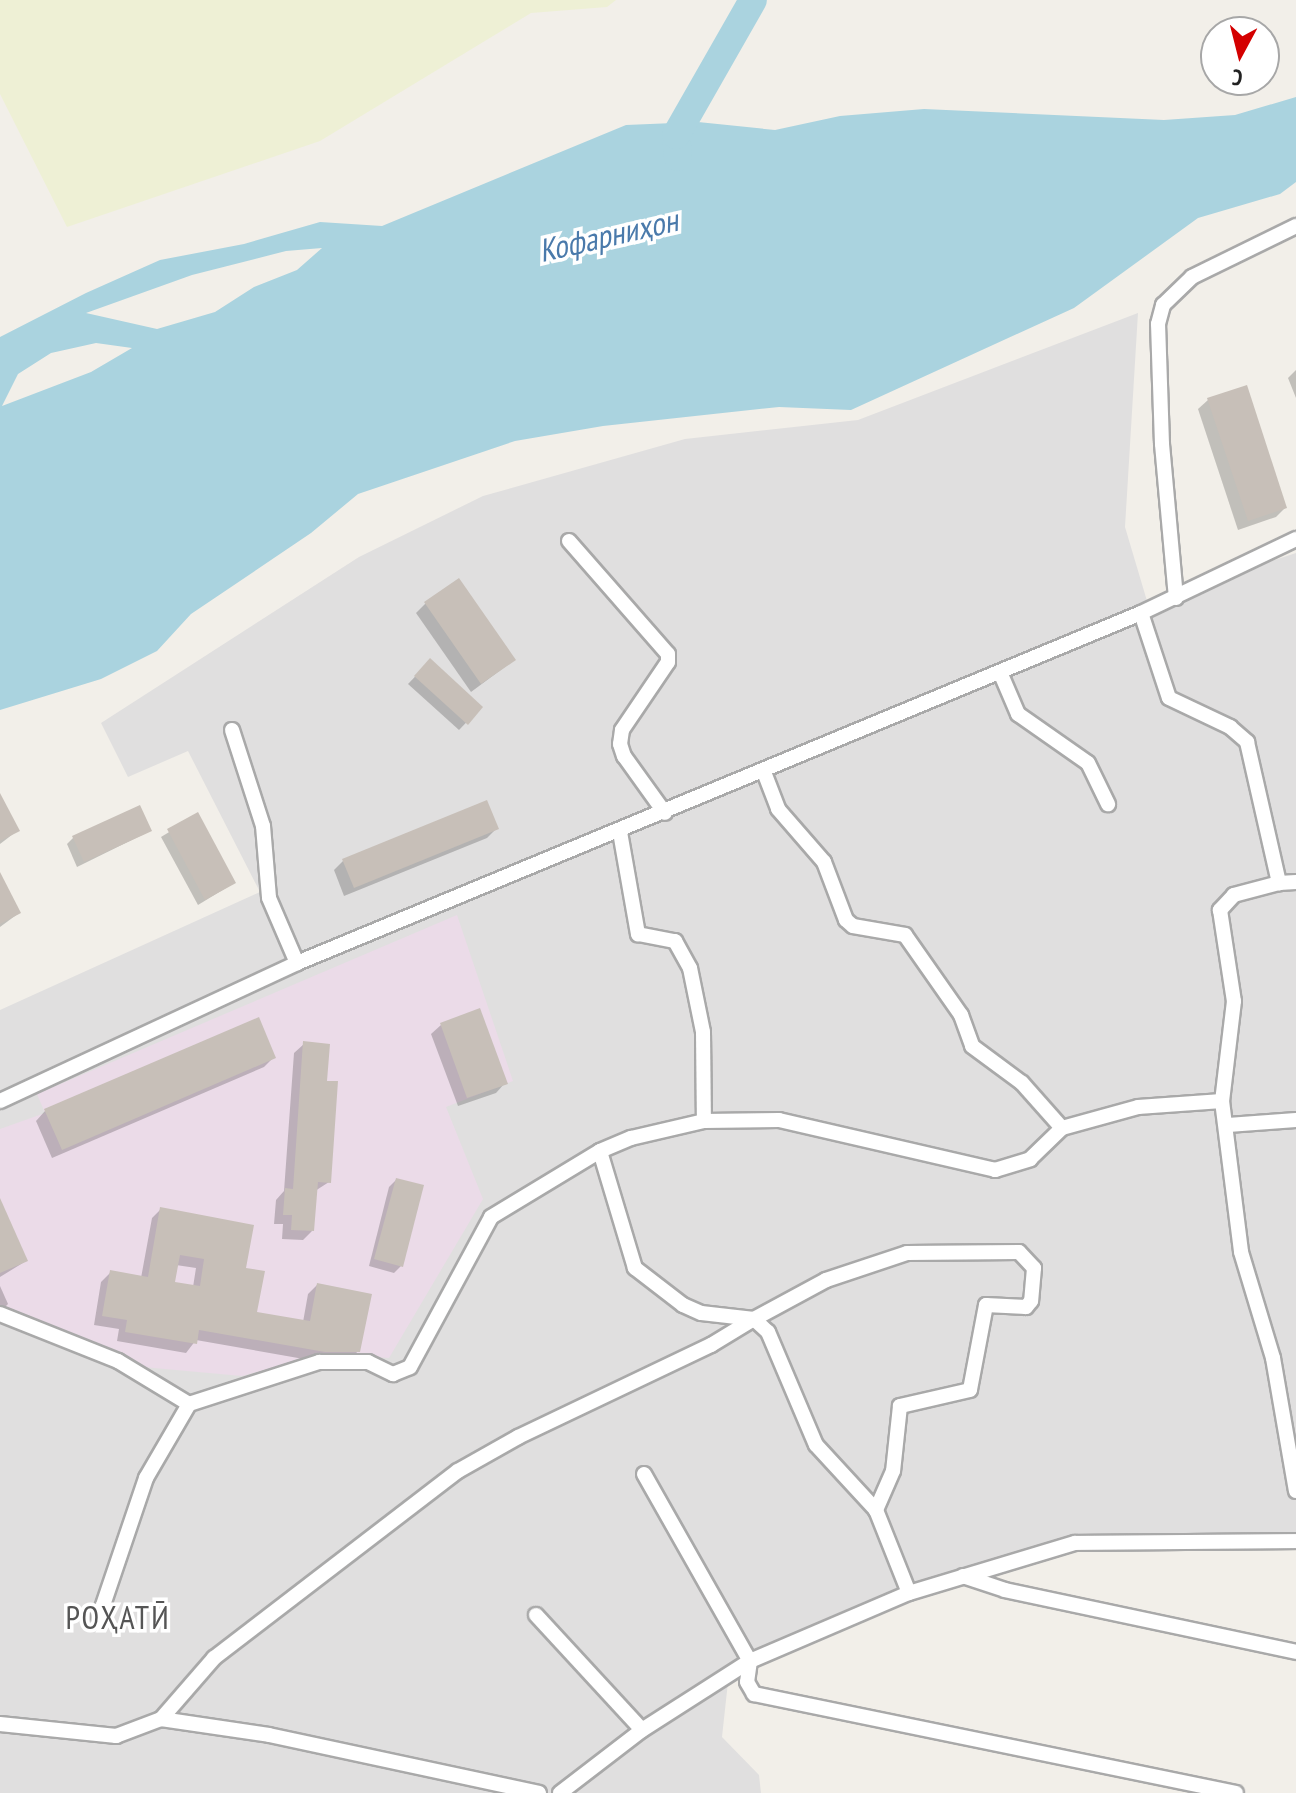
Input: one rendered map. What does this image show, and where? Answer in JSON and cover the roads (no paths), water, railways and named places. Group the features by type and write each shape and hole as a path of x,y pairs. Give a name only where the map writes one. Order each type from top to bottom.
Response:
{"street":[{"path":"1176,598 1162,444 1158,324 1163,305 1192,277 1296,226"},
{"path":"0,1101 297,963 620,832 1141,613 1296,539"},
{"path":"569,541 668,654 668,662 622,730 620,744 624,756 665,813"},
{"path":"1141,613 1169,698 1230,727 1247,742 1291,886 1234,895 1220,910 1234,1001 1222,1101 1228,1125 1238,1239 1273,1358 1296,1491"},
{"path":"1000,672 1018,714 1077,752 1108,804"},
{"path":"232,730 263,826 269,898 297,963"},
{"path":"764,772 778,809 824,862 846,920 905,935 961,1015 972,1046 1022,1083 1062,1128"},
{"path":"620,832 638,934 675,941 690,968 703,1032 704,1121"},
{"path":"99,1617 146,1478 189,1404 319,1362 368,1362 393,1374 410,1367 491,1217 600,1151 631,1138 704,1121 806,1122 995,1170 1030,1159 1062,1128 1138,1107 1222,1101"},
{"path":"1228,1125 1296,1120"},
{"path":"600,1151 635,1268 701,1313 754,1319 778,1346 816,1445 876,1510 909,1593"},
{"path":"0,1724 116,1736 161,1719 224,1650 458,1471 826,1280 895,1255 1019,1252 1031,1262 1030,1305 992,1302 982,1310 970,1390 905,1403 897,1411 893,1471 876,1510"},
{"path":"0,1314 118,1361 189,1404"},
{"path":"644,1474 750,1661 749,1689 762,1696 1236,1793"},
{"path":"560,1793 642,1730 750,1661 909,1593 1086,1542 1296,1541"},
{"path":"963,1576 1005,1590 1296,1652"},
{"path":"536,1615 642,1730"},
{"path":"161,1719 269,1735 539,1793"}],"water":[{"name":"Кофарниҳон","path":"1296,97 1296,182 1280,194 1198,218 1074,308 851,410 779,407 603,426 515,441 358,494 311,533 191,614 157,651 101,679 0,710 0,337 86,293 160,260 244,244 320,222 382,226 626,125 698,122 775,130 840,116 924,109 1164,120 1235,115","holes":["322,248 297,270 254,287 215,312 157,329 86,313 192,275 286,251","96,343 132,348 91,372 2,406 18,374 51,353"]}],"waterway":[{"path":"678,157 676,135 753,0"}],"district":[{"name":"РОҲАТӢ","path":"118,1617"}]}
